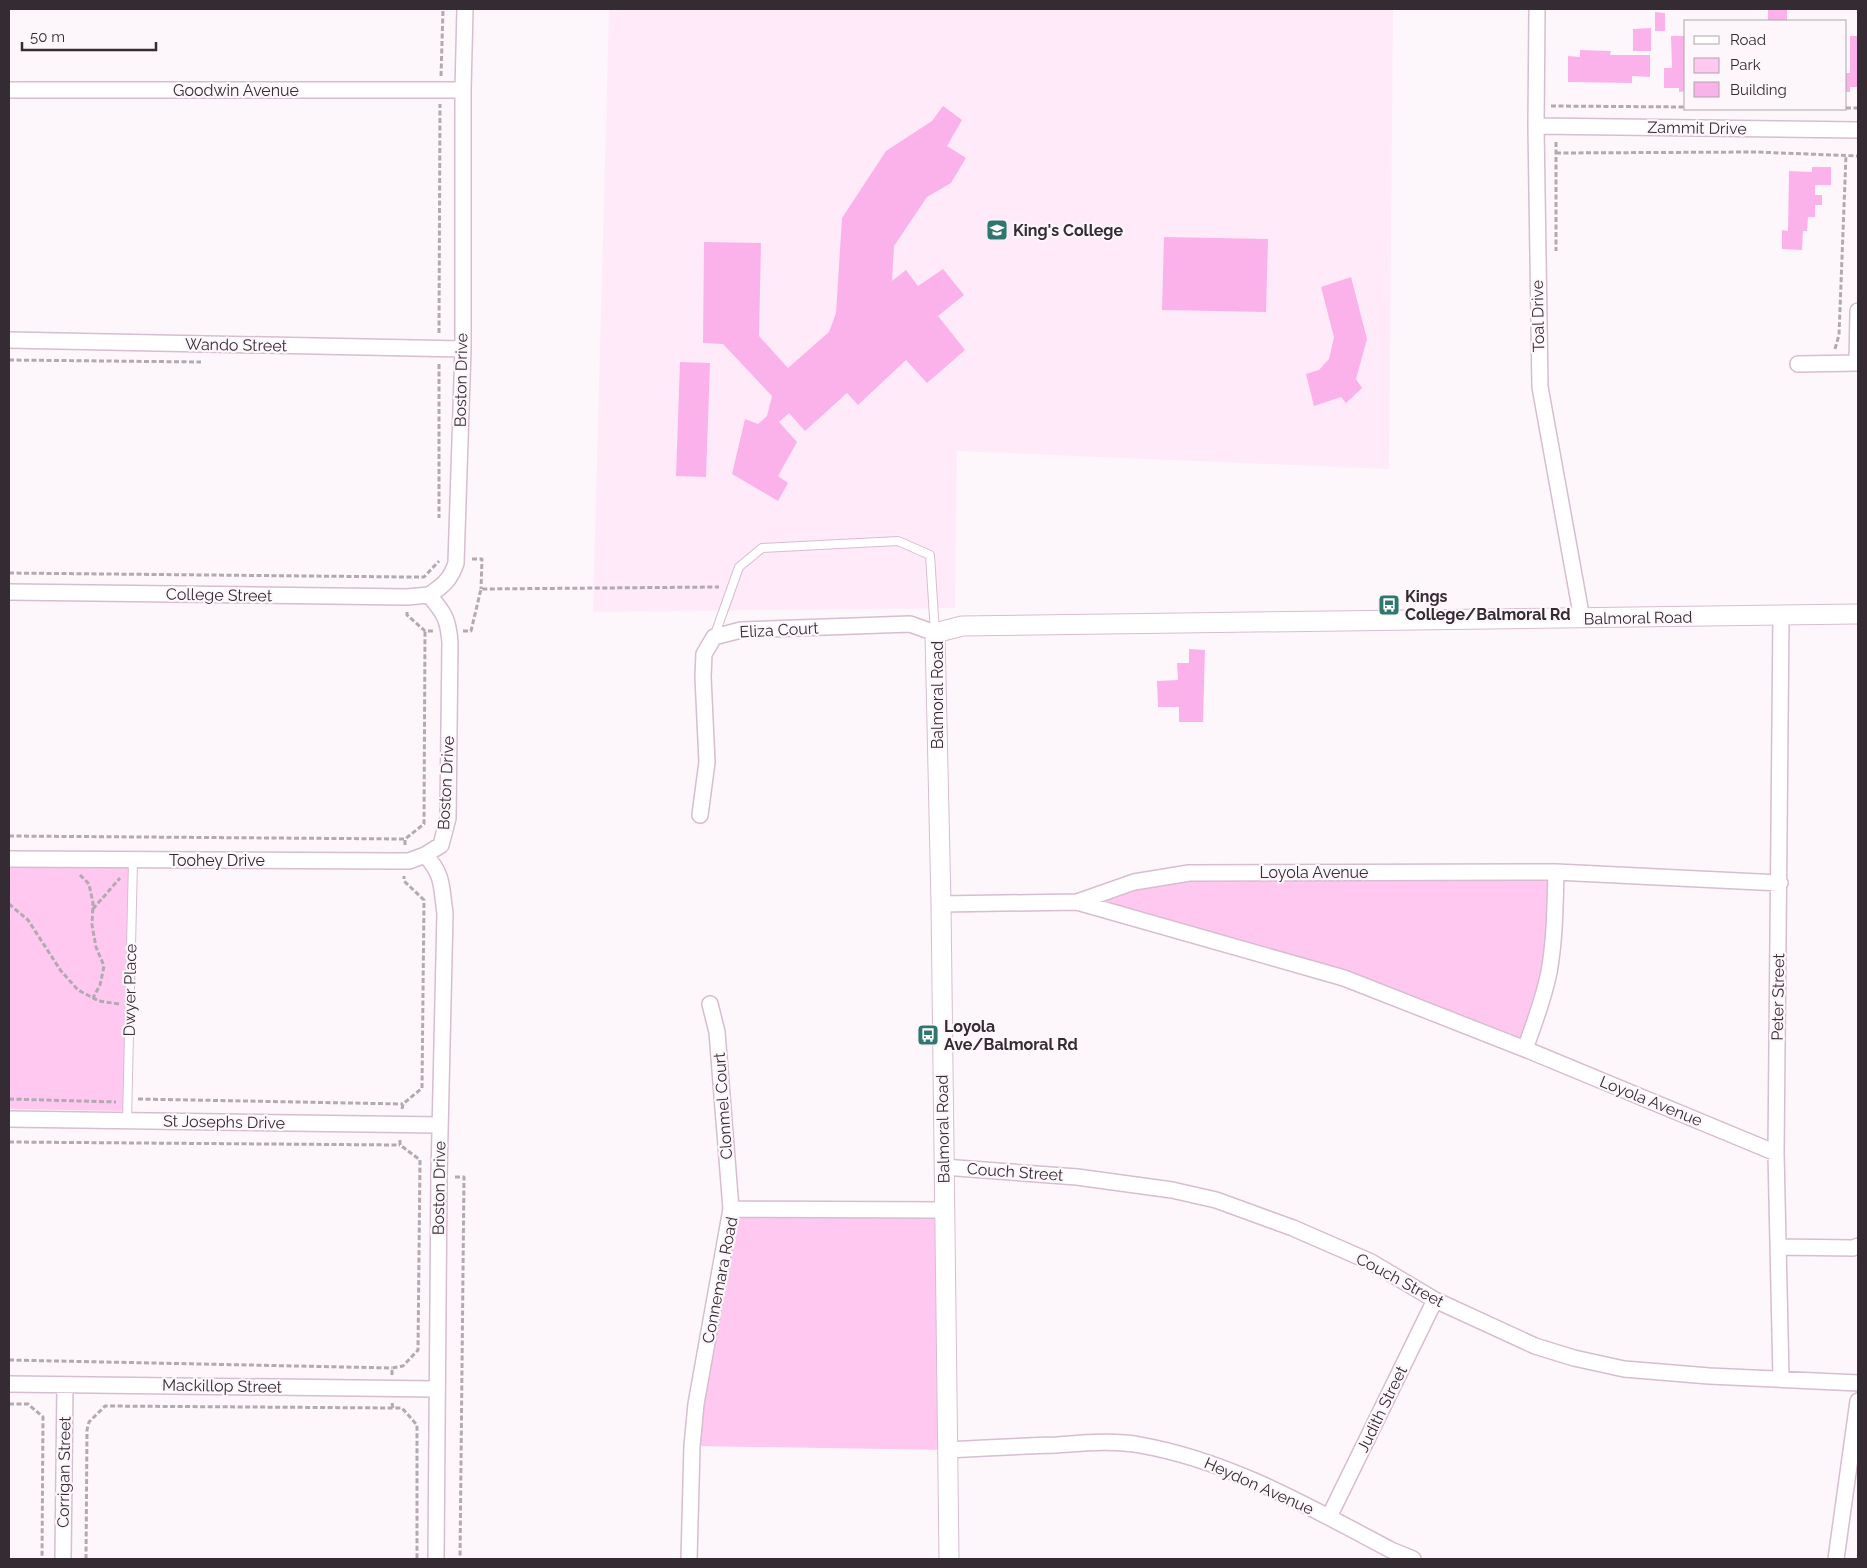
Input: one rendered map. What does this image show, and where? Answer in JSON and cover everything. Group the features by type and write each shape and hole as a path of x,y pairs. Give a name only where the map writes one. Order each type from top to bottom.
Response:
{"street":[{"name":"Boston Drive","path":"436,1559 436,1389 445,912 442,885 436,866 425,855 442,845 448,818 449,626 442,610 430,595 452,575 456,559 462,349 465,9"},
{"name":"Toal Drive","path":"1537,9 1536,126 1540,387 1582,619"},
{"name":"Goodwin Avenue","path":"9,90 463,90"},
{"name":"Zammit Drive","path":"1536,126 1858,130"},
{"path":"1798,364 1857,363 1858,311"},
{"name":"Wando Street","path":"9,340 462,349"},
{"name":"College Street","path":"9,592 407,597 430,595"},
{"name":"Balmoral Road","path":"949,1559 946,1450 941,904 935,633 962,626 1858,614"},
{"name":"Peter Street","path":"1781,616 1776,1153 1781,1378"},
{"name":"Eliza Court","path":"714,636 741,630 910,624 935,633"},
{"path":"700,815 707,762 703,677 704,654 714,636"},
{"name":"Toohey Drive","path":"9,859 404,861 425,855"},
{"path":"1525,1049 1549,973 1554,935 1556,872"},
{"name":"Loyola Avenue","path":"1077,902 1134,882 1189,873 1556,872 1780,883"},
{"name":"Loyola Avenue","path":"941,904 1077,902 1344,978 1525,1049 1776,1153"},
{"name":"Clonmel Court","path":"710,1004 718,1032 731,1210"},
{"name":"St Josephs Drive","path":"9,1119 440,1124"},
{"name":"Couch Street","path":"943,1167 1077,1177 1172,1190 1216,1200 1293,1228 1371,1262 1435,1300 1535,1346 1574,1358 1624,1369 1709,1376 1858,1383"},
{"name":"Connemara Road","path":"689,1559 692,1446 696,1404 731,1210 944,1210"},
{"path":"1778,1247 1853,1248 1858,1246"},
{"name":"Judith Street","path":"1329,1517 1435,1300"},
{"name":"Mackillop Street","path":"9,1384 436,1389"},
{"name":"Corrigan Street","path":"63,1559 65,1385"},
{"path":"1836,1559 1858,1401"},
{"name":"Heydon Avenue","path":"946,1450 1095,1443 1138,1445 1218,1465 1263,1484 1391,1550 1413,1559"}],"lane":[{"path":"714,636 739,567 762,548 898,540 930,555 935,633"},
{"name":"Dwyer Place","path":"126,1121 133,861"}],"path":[{"path":"439,521 440,91 443,9"},
{"path":"1536,106 1684,107"},
{"path":"1556,258 1556,153 1756,152 1858,156"},
{"path":"1831,364 1839,335 1846,155"},
{"path":"449,631 471,631 481,589 482,559 456,559"},
{"path":"9,573 424,577 440,560"},
{"path":"481,589 732,587"},
{"path":"9,836 406,839 424,824 425,632"},
{"path":"9,1099 403,1104 422,1088 424,900 404,881 406,839"},
{"path":"73,860 74,870 89,884 94,903 92,926 96,947 104,966 100,985 93,998"},
{"path":"93,910 133,861"},
{"path":"9,904 28,920 61,971 78,990 99,1001 129,1006"},
{"path":"400,1144 403,1104"},
{"path":"9,1142 400,1144 420,1160 418,1350 403,1366 392,1368 9,1360"},
{"path":"420,1175 464,1177 460,1559"},
{"path":"392,1368 392,1408"},
{"path":"9,1404 28,1404 43,1417 42,1559"},
{"path":"86,1559 87,1430 89,1422 105,1406 402,1408 417,1425 417,1559"}],"shaded area":[{"name":"King's College","path":"609,9 1393,9 1389,469 957,451 955,608 593,612"}],"green space":[{"path":"9,865 133,866 127,1111 9,1109"},
{"path":"1556,872 1554,935 1525,1049 1344,978 1077,902 1134,882"},
{"path":"731,1209 944,1210 947,1450 692,1446"}],"building":[{"path":"1768,9 1787,9 1787,20 1768,20"},
{"path":"1655,12 1665,13 1665,31 1655,31"},
{"path":"1651,28 1651,51 1633,51 1633,29"},
{"path":"1671,36 1684,36 1684,91 1679,92 1679,88 1664,88 1664,68 1672,68"},
{"path":"1850,36 1858,36 1858,87 1850,87 1850,92 1847,92 1847,73 1850,73"},
{"path":"1580,50 1611,51 1610,55 1650,55 1650,77 1632,76 1632,83 1568,82 1568,56 1580,57"},
{"path":"943,106 962,120 947,146 966,158 951,183 927,197 894,246 892,281 906,270 918,286 943,269 964,295 938,316 965,350 927,383 906,360 858,405 847,393 805,431 789,413 779,422 797,442 778,476 788,483 778,501 732,474 745,419 758,424 767,416 772,396 723,344 703,343 704,242 761,243 759,336 788,368 829,332 836,313 842,218 886,151 932,121"},
{"path":"1812,167 1831,167 1831,185 1815,185 1815,195 1822,195 1822,205 1815,205 1815,217 1808,217 1807,231 1803,231 1802,250 1782,249 1782,230 1788,231 1789,171 1812,172"},
{"path":"1164,237 1268,239 1266,312 1162,310"},
{"path":"1351,277 1367,339 1356,379 1362,388 1346,403 1341,397 1314,406 1306,374 1319,370 1329,359 1334,337 1321,287"},
{"path":"680,362 710,363 706,477 676,476"},
{"path":"1189,649 1205,650 1203,722 1179,722 1179,707 1158,707 1157,681 1178,680 1177,663 1189,663"}],"place":[{"name":"King's College","path":"997,230"},
{"name":"Kings College/Balmoral Rd","path":"1389,605"},
{"name":"Loyola Ave/Balmoral Rd","path":"928,1035"}]}
